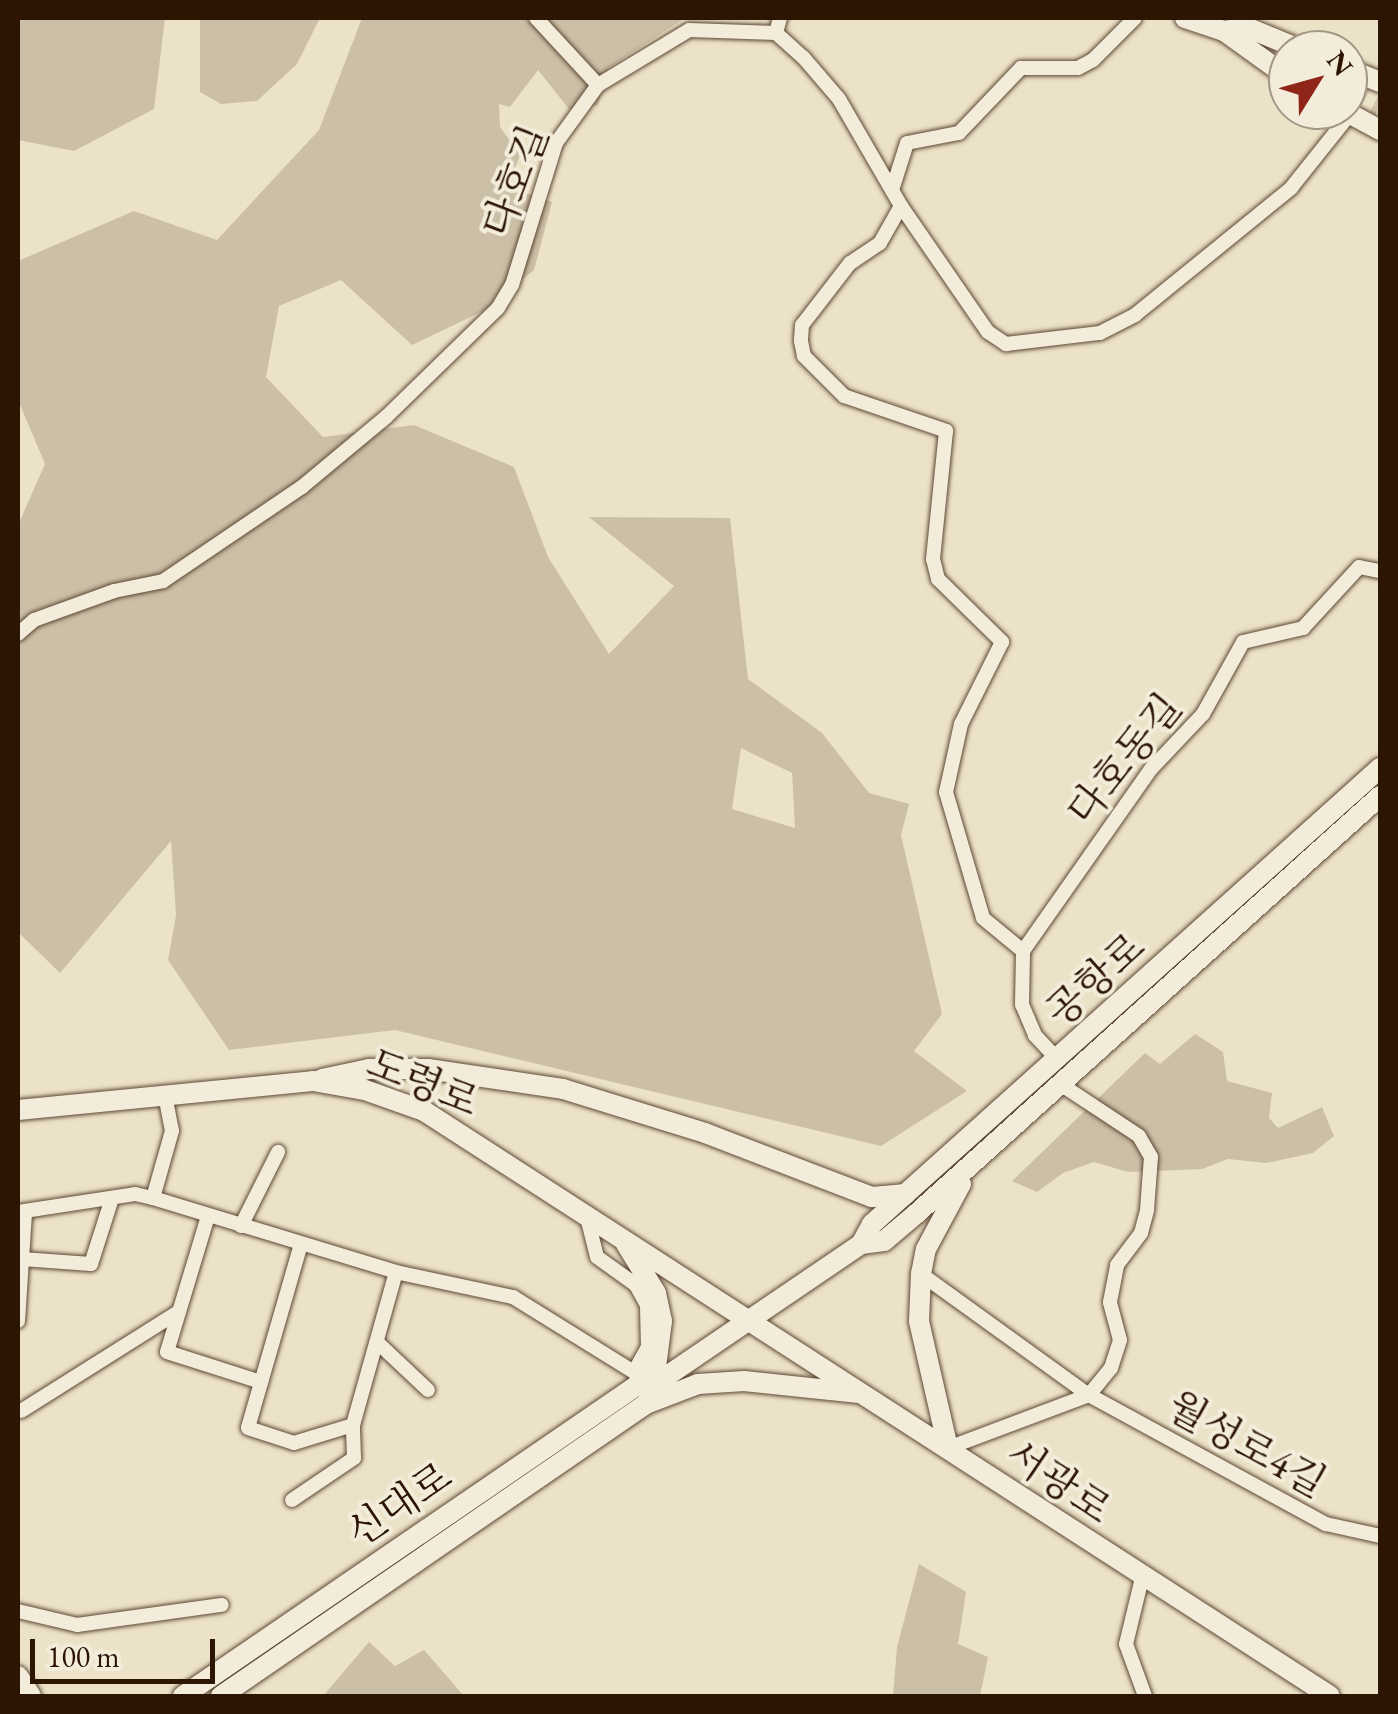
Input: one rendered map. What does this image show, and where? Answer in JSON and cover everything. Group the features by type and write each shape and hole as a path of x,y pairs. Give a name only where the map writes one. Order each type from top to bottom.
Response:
{"street":[{"path":"536,18 598,85"},
{"path":"892,190 908,142 958,132 1021,68 1078,68 1093,60 1136,18"},
{"path":"1185,18 1224,31 1268,63"},
{"name":"다호길","path":"18,634 34,620 114,590 163,581 302,488 386,417 498,308 512,285 556,143 598,85 689,30 720,22 778,25 839,100 901,206 988,332 1006,344 1100,333 1135,316 1291,188 1334,130"},
{"path":"1224,31 1246,27 1268,36"},
{"path":"901,206 880,243 850,263 802,325 801,341 804,356 844,396 946,432 933,559 938,579 1002,642 961,724 946,792 984,918 1023,951 1022,1005 1035,1035 1058,1060"},
{"name":"다호동길","path":"1023,951 1151,769 1203,714 1243,642 1303,628 1359,567 1380,571"},
{"name":"공항로","path":"752,1320 861,1244 872,1224 913,1192 1380,768"},
{"name":"공항로","path":"861,1244 884,1241 1380,796"},
{"path":"314,1081 369,1069 428,1069 562,1089 705,1133 872,1196 913,1192"},
{"name":"도령로","path":"18,1110 314,1081 365,1090 424,1111 500,1155 587,1217 752,1320"},
{"path":"979,1157 945,1207 921,1274 919,1321 948,1448 1088,1395 1120,1353 1110,1302 1118,1266 1147,1210 1151,1156 1138,1136 1060,1084"},
{"path":"153,1198 172,1130 165,1096"},
{"path":"241,1226 278,1152"},
{"path":"18,1320 21,1212 112,1198 153,1198 396,1272 513,1296 634,1372 648,1348 647,1304 636,1285 596,1257 587,1217"},
{"path":"22,1259 91,1264 112,1198"},
{"path":"208,1216 167,1352 261,1382"},
{"path":"622,1238 656,1293 662,1321 656,1366 641,1395"},
{"path":"301,1244 248,1428 294,1443 352,1425"},
{"path":"292,1500 354,1458 352,1425 396,1272"},
{"name":"월성로4길","path":"921,1274 1088,1395 1326,1524 1380,1536"},
{"path":"21,1412 178,1312"},
{"name":"신대로","path":"220,1696 661,1380 752,1320"},
{"name":"서광로","path":"752,1320 1142,1578 1330,1696"},
{"path":"378,1342 428,1390"},
{"path":"641,1395 698,1384 744,1381 867,1394"},
{"name":"신대로","path":"183,1696 641,1395"},
{"path":"1142,1578 1126,1644 1145,1696"},
{"path":"18,1612 76,1625 222,1605"},
{"path":"18,1676 32,1696"}],"shaded area":[{"path":"18,18 165,18 154,109 74,151 18,140"},
{"path":"200,18 320,18 297,64 257,101 221,104 200,92"},
{"path":"362,18 685,18 608,68 598,105 569,109 538,70 510,107 499,104 500,127 520,155 508,187 552,202 534,270 485,310 412,345 341,280 279,306 266,377 323,437 414,425 514,467 548,557 609,654 674,586 589,517 730,518 748,679 822,733 869,793 909,804 901,835 942,1014 914,1051 967,1091 881,1146 395,1030 229,1050 168,960 176,915 171,841 60,973 18,932 18,525 45,464 18,400 18,261 134,211 217,240 319,130","holes":["741,748 792,773 795,828 732,809"]},
{"path":"1195,1034 1223,1052 1227,1081 1272,1093 1269,1118 1278,1128 1322,1107 1334,1136 1313,1153 1266,1163 1228,1159 1202,1169 1128,1172 1094,1162 1063,1173 1037,1192 1012,1181 1145,1053 1160,1064"},
{"path":"919,1564 966,1592 958,1644 988,1657 980,1696 893,1696 897,1647"},
{"path":"369,1642 395,1666 424,1650 464,1696 323,1696"}],"tunnel":[{"path":"1249,42 1268,51"},
{"path":"1368,100 1380,106"}]}
